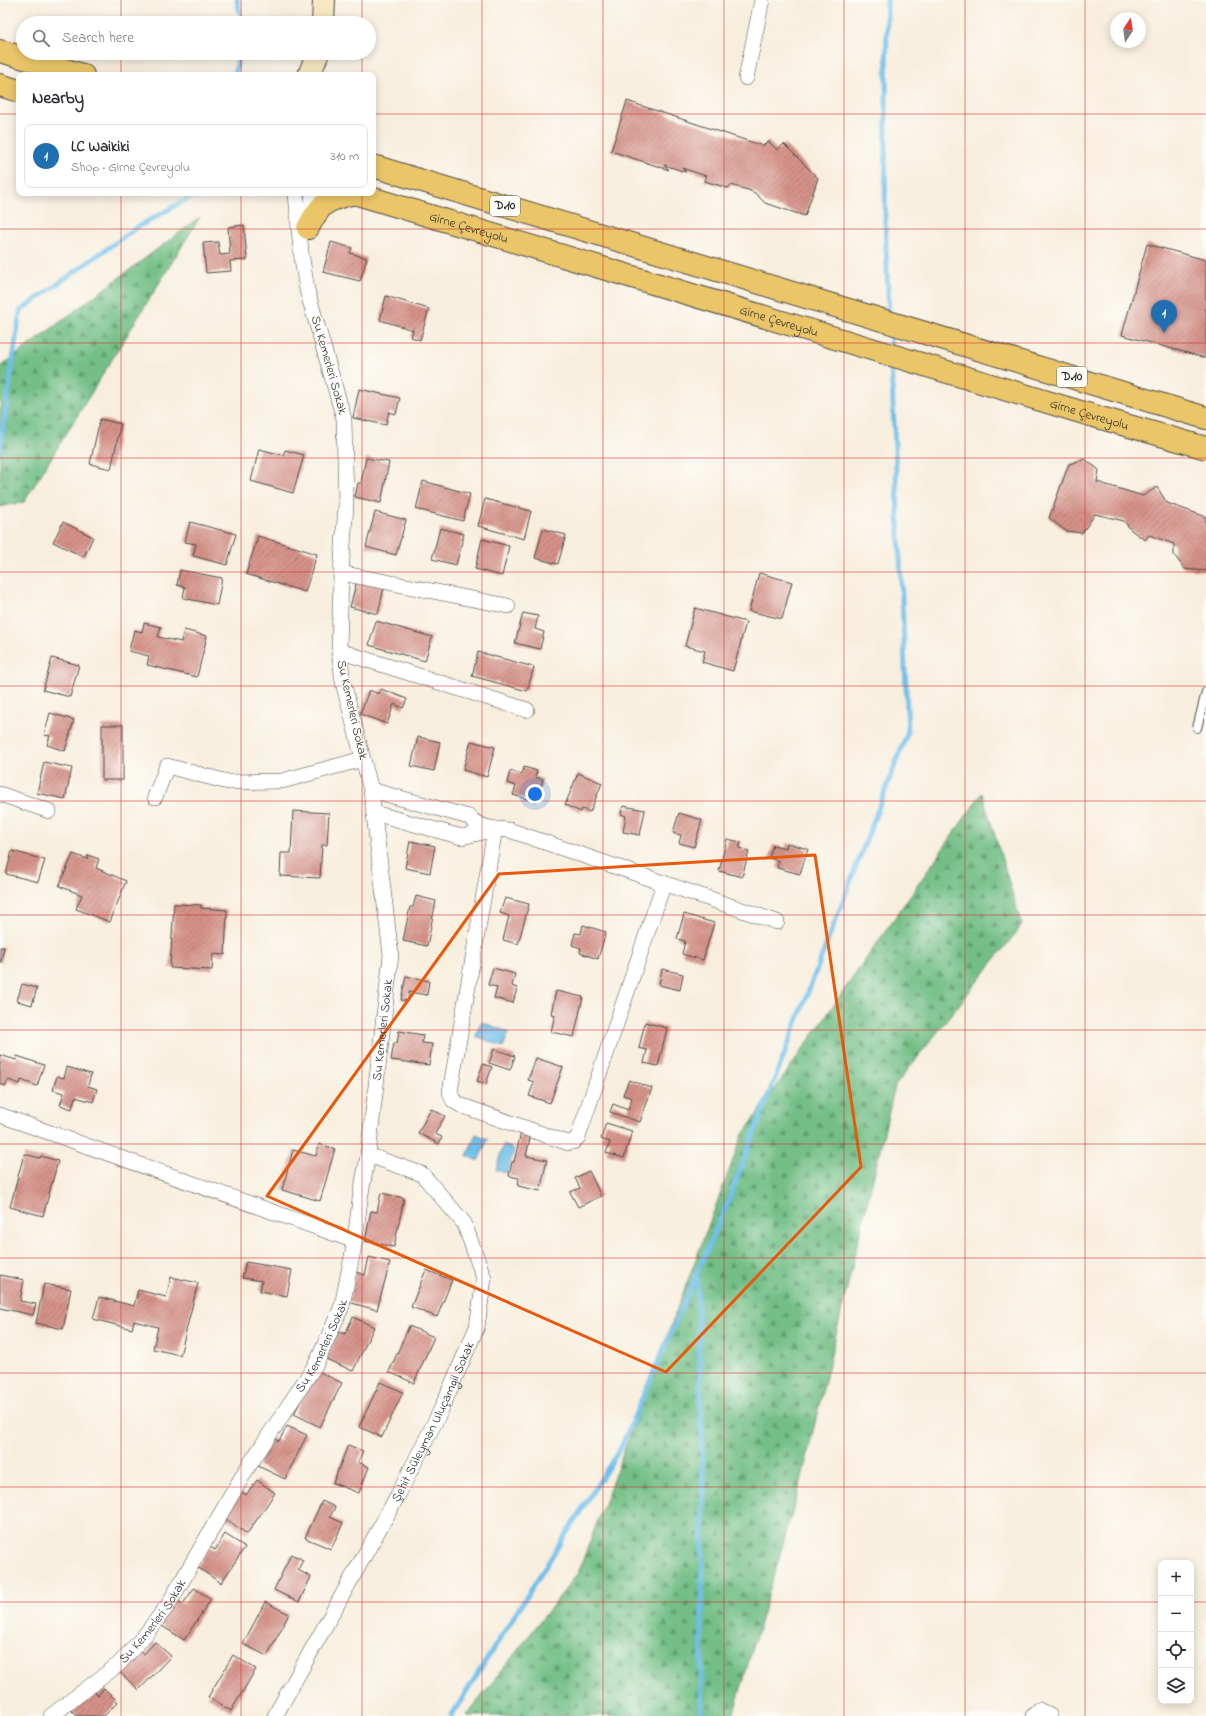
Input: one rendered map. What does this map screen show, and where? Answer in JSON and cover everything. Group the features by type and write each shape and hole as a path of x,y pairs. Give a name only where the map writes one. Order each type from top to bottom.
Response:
{"highway":[{"path":"0,51 16,56"},
{"path":"31,60 73,72"},
{"path":"0,85 16,89"},
{"name":"D.10","path":"376,167 1206,418"},
{"path":"308,228 316,211 330,199 342,196"},
{"name":"Girne Çevreyolu","path":"364,196 1087,414 1206,448"}],"street":[{"path":"323,16 324,0"},
{"path":"746,78 762,0"},
{"path":"310,72 315,60"},
{"path":"324,60 325,72"},
{"path":"296,196 301,252"},
{"path":"301,252 308,228 313,196"},
{"name":"Su Kemerleri Sokak","path":"50,1716 119,1664 145,1635 168,1605 246,1470 316,1364 342,1306 355,1241 360,1199 368,1155 391,955 371,790 343,682 339,651 342,590 341,573 346,505 344,419 307,290 301,252"},
{"path":"341,573 508,606"},
{"path":"339,651 527,710"},
{"path":"155,797 167,766 228,782 282,781 364,759"},
{"path":"371,790 469,817 475,824 495,829 508,830 777,922"},
{"path":"0,794 49,811"},
{"path":"374,813 462,837 495,829"},
{"path":"495,829 450,1092 453,1100 460,1105 568,1143 573,1142 578,1138 664,883"},
{"path":"0,1115 355,1241"},
{"name":"Şehit Süleyman Uluçamgil Sokak","path":"276,1716 398,1495 440,1412 476,1327 484,1278 464,1223 422,1174 368,1155"},
{"path":"1033,1716 1039,1710 1050,1716"}],"lane":[{"path":"1196,728 1206,692"}],"highlighted area":[{"path":"815,855 861,1167 666,1372 267,1196 499,874"}],"green space":[{"path":"200,217 24,502 0,507 0,367"},
{"path":"982,793 1022,925 895,1086 801,1482 733,1716 466,1716 578,1573 742,1136"}],"water":[{"path":"481,1022 509,1032 503,1047 476,1036"},
{"path":"476,1134 488,1139 478,1161 467,1156"},
{"path":"503,1145 514,1149 507,1173 496,1170"}],"building":[{"path":"627,101 763,146 768,141 777,150 784,144 818,178 805,216 765,203 755,193 748,190 731,185 728,188 704,181 706,176 682,168 686,172 664,165 669,170 611,151"},
{"path":"244,225 247,260 230,261 231,271 206,273 203,243 218,242 220,255 230,254 228,227"},
{"path":"331,242 352,248 350,253 367,258 360,281 323,272"},
{"path":"1147,244 1206,260 1206,358 1122,335"},
{"path":"386,296 429,309 420,340 411,337 413,330 380,320"},
{"path":"359,389 400,398 396,414 389,412 386,425 353,418"},
{"path":"100,419 121,424 111,469 90,464"},
{"path":"259,449 283,455 285,450 304,455 293,493 251,481"},
{"path":"366,458 389,462 381,503 355,497 358,483 361,483"},
{"path":"1085,459 1099,470 1097,482 1143,496 1157,487 1167,503 1206,517 1206,571 1185,569 1174,555 1174,544 1149,535 1145,540 1131,530 1124,521 1095,514 1082,533 1066,531 1049,518 1069,464"},
{"path":"423,481 470,494 463,521 416,509"},
{"path":"485,499 531,511 524,539 478,526"},
{"path":"375,512 406,520 396,555 366,547"},
{"path":"63,522 93,537 84,557 53,542"},
{"path":"190,522 236,534 227,565 193,556 196,544 185,542"},
{"path":"440,528 464,534 456,565 432,559"},
{"path":"543,529 566,535 558,564 535,558"},
{"path":"258,536 317,554 305,592 246,574"},
{"path":"482,539 509,546 502,576 475,569"},
{"path":"180,570 222,578 217,605 183,598 185,587 177,585"},
{"path":"759,573 792,582 782,619 749,611"},
{"path":"358,576 385,583 378,614 350,607"},
{"path":"695,608 746,622 733,671 702,662 705,651 685,646"},
{"path":"523,613 538,616 535,629 544,632 540,649 515,643"},
{"path":"376,621 432,637 425,661 369,645"},
{"path":"144,623 161,627 158,637 181,642 184,630 207,636 197,677 147,665 149,656 129,651 134,630 142,632"},
{"path":"478,652 534,667 527,691 472,676"},
{"path":"52,658 79,665 70,697 43,690"},
{"path":"381,689 407,699 403,708 394,704 387,724 360,714 369,690 379,694"},
{"path":"50,713 74,720 65,751 47,745 50,736 44,735"},
{"path":"102,725 123,725 123,780 102,780"},
{"path":"418,737 440,742 434,771 411,766"},
{"path":"471,741 495,747 487,777 463,770"},
{"path":"44,762 72,768 65,799 37,793"},
{"path":"524,767 537,771 535,777 543,779 537,802 513,795 516,786 507,783 510,771 522,774"},
{"path":"578,773 602,783 590,812 582,809 581,812 565,805"},
{"path":"623,806 645,810 640,835 623,832 626,816 621,814"},
{"path":"293,811 329,813 327,845 322,845 320,878 280,876 281,853 291,853"},
{"path":"679,813 702,820 694,847 679,843 681,835 673,833"},
{"path":"727,839 741,842 739,848 749,851 742,877 719,871"},
{"path":"410,841 435,846 430,873 405,868"},
{"path":"787,843 808,849 800,874 777,868 779,861 769,858 773,845 786,848"},
{"path":"12,851 45,860 38,882 6,874"},
{"path":"73,854 87,859 88,855 99,859 96,868 126,881 110,922 76,909 82,895 59,886"},
{"path":"416,896 436,901 427,946 403,941 410,907 413,907"},
{"path":"505,898 529,904 518,944 503,940 509,916 500,913"},
{"path":"174,904 201,905 201,908 227,910 225,955 213,954 212,970 170,968"},
{"path":"684,914 714,923 703,960 682,954 685,941 677,939"},
{"path":"583,925 606,932 598,959 580,953 581,948 572,945 575,933 581,934"},
{"path":"0,947 4,947 1,963 0,963"},
{"path":"493,968 515,974 512,986 517,988 513,1003 494,998 497,987 488,985"},
{"path":"662,969 683,974 680,990 659,985"},
{"path":"406,976 429,981 427,995 409,992 408,1001 401,1000"},
{"path":"22,984 37,988 32,1005 17,1001"},
{"path":"556,991 583,997 574,1037 551,1032 555,1015 551,1014"},
{"path":"645,1022 667,1028 658,1066 644,1063 647,1050 639,1048"},
{"path":"399,1031 423,1035 422,1043 432,1044 429,1065 391,1060 394,1043 397,1043"},
{"path":"494,1049 515,1056 510,1070 489,1063"},
{"path":"0,1055 16,1060 17,1056 44,1065 37,1086 21,1080 20,1084 8,1080 5,1086 0,1084"},
{"path":"536,1058 563,1067 550,1103 529,1096 534,1082 528,1080"},
{"path":"483,1064 492,1067 486,1084 477,1081"},
{"path":"67,1067 91,1074 88,1086 97,1089 93,1102 75,1097 72,1109 60,1105 64,1093 53,1090 57,1076 64,1078"},
{"path":"629,1080 652,1088 640,1122 610,1112 613,1104 628,1110 632,1098 623,1095"},
{"path":"431,1109 445,1116 435,1134 442,1137 439,1144 418,1133"},
{"path":"606,1123 632,1131 624,1158 606,1153 610,1142 601,1139"},
{"path":"521,1132 531,1134 526,1156 547,1160 540,1191 518,1186 519,1178 509,1176"},
{"path":"319,1144 335,1149 320,1201 282,1190 293,1150 316,1156"},
{"path":"24,1154 40,1158 41,1156 58,1161 43,1216 10,1207"},
{"path":"589,1171 601,1196 578,1207 570,1192 580,1188 575,1178"},
{"path":"381,1193 404,1198 394,1247 365,1241 371,1211 377,1212"},
{"path":"369,1257 390,1262 377,1310 348,1302 356,1272 365,1275"},
{"path":"246,1262 292,1270 287,1296 260,1291 262,1281 242,1278"},
{"path":"426,1270 452,1280 437,1317 411,1307"},
{"path":"0,1275 24,1280 20,1301 36,1304 33,1315 0,1308"},
{"path":"171,1277 198,1283 180,1355 153,1349 158,1327 134,1321 132,1329 93,1319 99,1297 134,1306 138,1290 166,1297"},
{"path":"44,1284 71,1289 63,1329 36,1323"},
{"path":"353,1317 374,1327 353,1371 326,1359 339,1332 345,1334"},
{"path":"409,1326 434,1337 414,1383 389,1372"},
{"path":"316,1370 342,1383 320,1427 294,1414"},
{"path":"380,1382 403,1392 382,1437 359,1427"},
{"path":"287,1426 307,1435 285,1479 258,1466 272,1438 279,1441"},
{"path":"348,1445 363,1451 358,1462 369,1467 359,1493 333,1483"},
{"path":"257,1480 275,1493 247,1534 222,1516 240,1491 246,1495"},
{"path":"322,1501 335,1507 330,1517 343,1523 331,1549 305,1538"},
{"path":"225,1534 245,1547 221,1583 197,1567 210,1547 215,1550"},
{"path":"291,1554 303,1560 298,1570 311,1577 299,1602 274,1590"},
{"path":"194,1588 211,1599 184,1640 159,1624 175,1599 183,1604"},
{"path":"265,1602 289,1614 267,1656 243,1644"},
{"path":"155,1642 171,1656 139,1690 116,1669 136,1647 144,1654"},
{"path":"233,1655 256,1669 231,1711 208,1697"},
{"path":"90,1687 98,1695 104,1688 118,1702 104,1716 77,1716 69,1708"}],"waterway":[{"path":"237,0 240,16"},
{"path":"887,0 885,221 889,316"},
{"path":"236,72 238,60"},
{"path":"0,450 20,311 136,228 193,196"},
{"path":"890,328 891,350"},
{"path":"451,1716 621,1447 727,1204 908,731 891,360"},
{"path":"697,1275 703,1488 701,1716"}],"place":[{"name":"LC Waikiki","path":"1164,333"}]}
